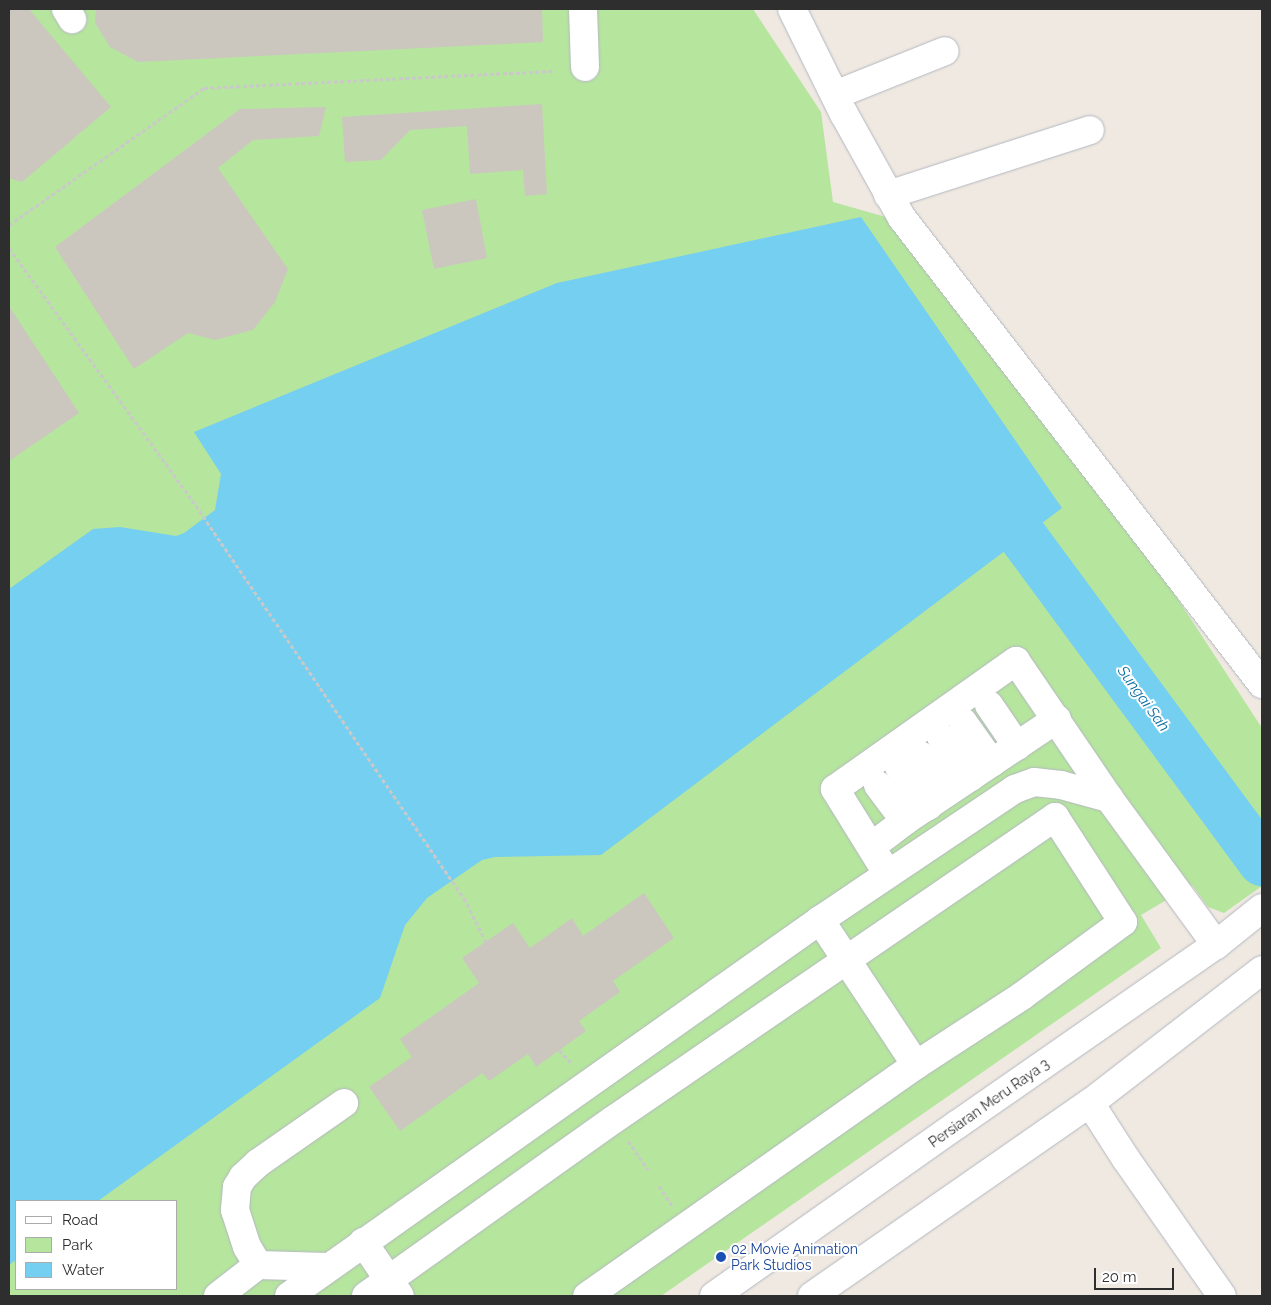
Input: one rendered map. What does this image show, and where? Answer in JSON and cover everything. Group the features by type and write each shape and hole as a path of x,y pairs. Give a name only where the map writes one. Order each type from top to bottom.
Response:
{"street":[{"path":"583,9 585,67"},
{"path":"792,9 835,95 902,218 1262,684"},
{"path":"835,95 945,51"},
{"path":"888,195 1090,130"},
{"path":"887,874 872,846 835,789 1016,661 1109,798 1216,945"},
{"path":"989,705 1017,746"},
{"path":"872,846 905,821 1057,719"},
{"path":"963,722 982,770"},
{"path":"941,736 982,770"},
{"path":"909,761 938,799"},
{"path":"289,1296 820,920 1015,790 1034,782 1061,785 1109,798"},
{"path":"878,785 905,821"},
{"path":"366,1296 395,1288 613,1120 1055,817 1122,922 1022,996 916,1065 587,1296"},
{"name":"Persiaran Meru Raya 3","path":"714,1296 1216,945 1262,908"},
{"path":"820,920 916,1065"},
{"path":"812,1296 1090,1104 1262,970"},
{"path":"258,1265 247,1247 235,1210 237,1187 243,1177 258,1163 344,1103"},
{"path":"1090,1104 1222,1296"},
{"path":"363,1242 395,1288"},
{"path":"218,1296 258,1265 328,1267"}],"path":[{"path":"9,225 204,88 553,71"},
{"path":"9,248 192,500 464,898 486,942"},
{"path":"624,1135 648,1170"}],"green space":[{"path":"9,9 753,9 821,112 833,202 886,217 1009,374 1166,581 1262,728 1262,886 1224,913 1208,907 1192,885 1141,915 1161,948 661,1296 9,1296"}],"water":[{"path":"861,217 1062,508 601,855 495,857 482,860 427,898 405,925 380,998 99,1200 15,1200 15,1261 9,1265 9,589 93,529 120,527 176,536 184,533 215,510 221,474 194,432 557,283"}],"building":[{"path":"9,9 29,9 111,107 22,182 9,178"},
{"path":"96,9 542,9 543,42 138,62 110,47 95,23"},
{"path":"542,104 547,194 525,196 523,170 470,174 467,126 410,130 381,160 345,162 342,117"},
{"path":"326,107 319,136 253,140 218,168 288,269 275,302 253,330 215,340 188,333 134,369 55,247 240,109"},
{"path":"476,199 487,258 434,269 422,210"},
{"path":"9,306 79,413 9,461"},
{"path":"644,893 674,938 613,981 620,992 579,1021 586,1031 536,1067 528,1054 489,1081 482,1073 400,1131 369,1087 412,1057 400,1039 479,983 462,958 513,923 530,948 572,918 583,936"}],"waterway":[{"name":"Sungai Sah","path":"1023,537 1262,861"}],"place":[{"name":"02 Movie Animation Park Studios","path":"721,1257"}]}
